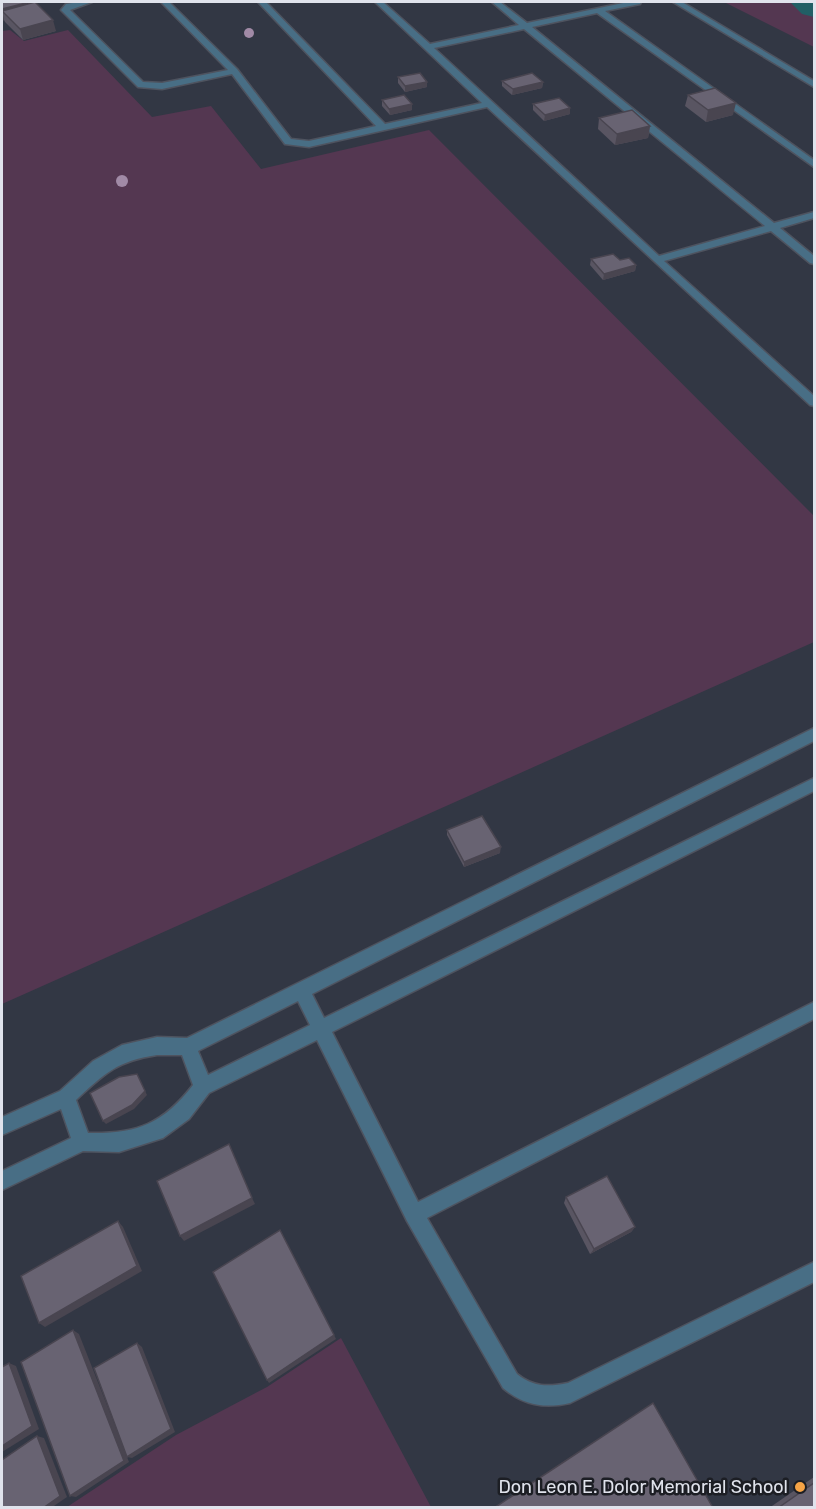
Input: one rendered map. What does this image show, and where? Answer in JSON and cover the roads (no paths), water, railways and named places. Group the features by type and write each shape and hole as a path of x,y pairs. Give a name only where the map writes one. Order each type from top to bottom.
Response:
{"street":[{"path":"88,2 69,6 65,10 141,85 162,86 234,71"},
{"path":"165,2 234,71 288,142 309,144 488,104"},
{"path":"262,2 382,127"},
{"path":"379,2 814,402"},
{"path":"496,2 814,261"},
{"path":"429,47 637,2"},
{"path":"677,2 814,84"},
{"path":"598,10 814,164"},
{"path":"657,260 814,215"},
{"path":"2,1126 66,1097 99,1067 128,1051 157,1046 188,1047 814,734"},
{"path":"2,1181 82,1142 119,1143 156,1131 183,1113 203,1087 814,784"},
{"path":"301,990 414,1214 510,1381 520,1390 532,1396 551,1398 570,1393 814,1272"},
{"path":"414,1214 814,1010"},
{"path":"188,1047 203,1087"},
{"path":"66,1097 82,1142"}],"waterway":[{"path":"807,2 814,7"}],"place":[{"name":"Don Leon E. Dolor Memorial School","path":"800,1487"}]}
